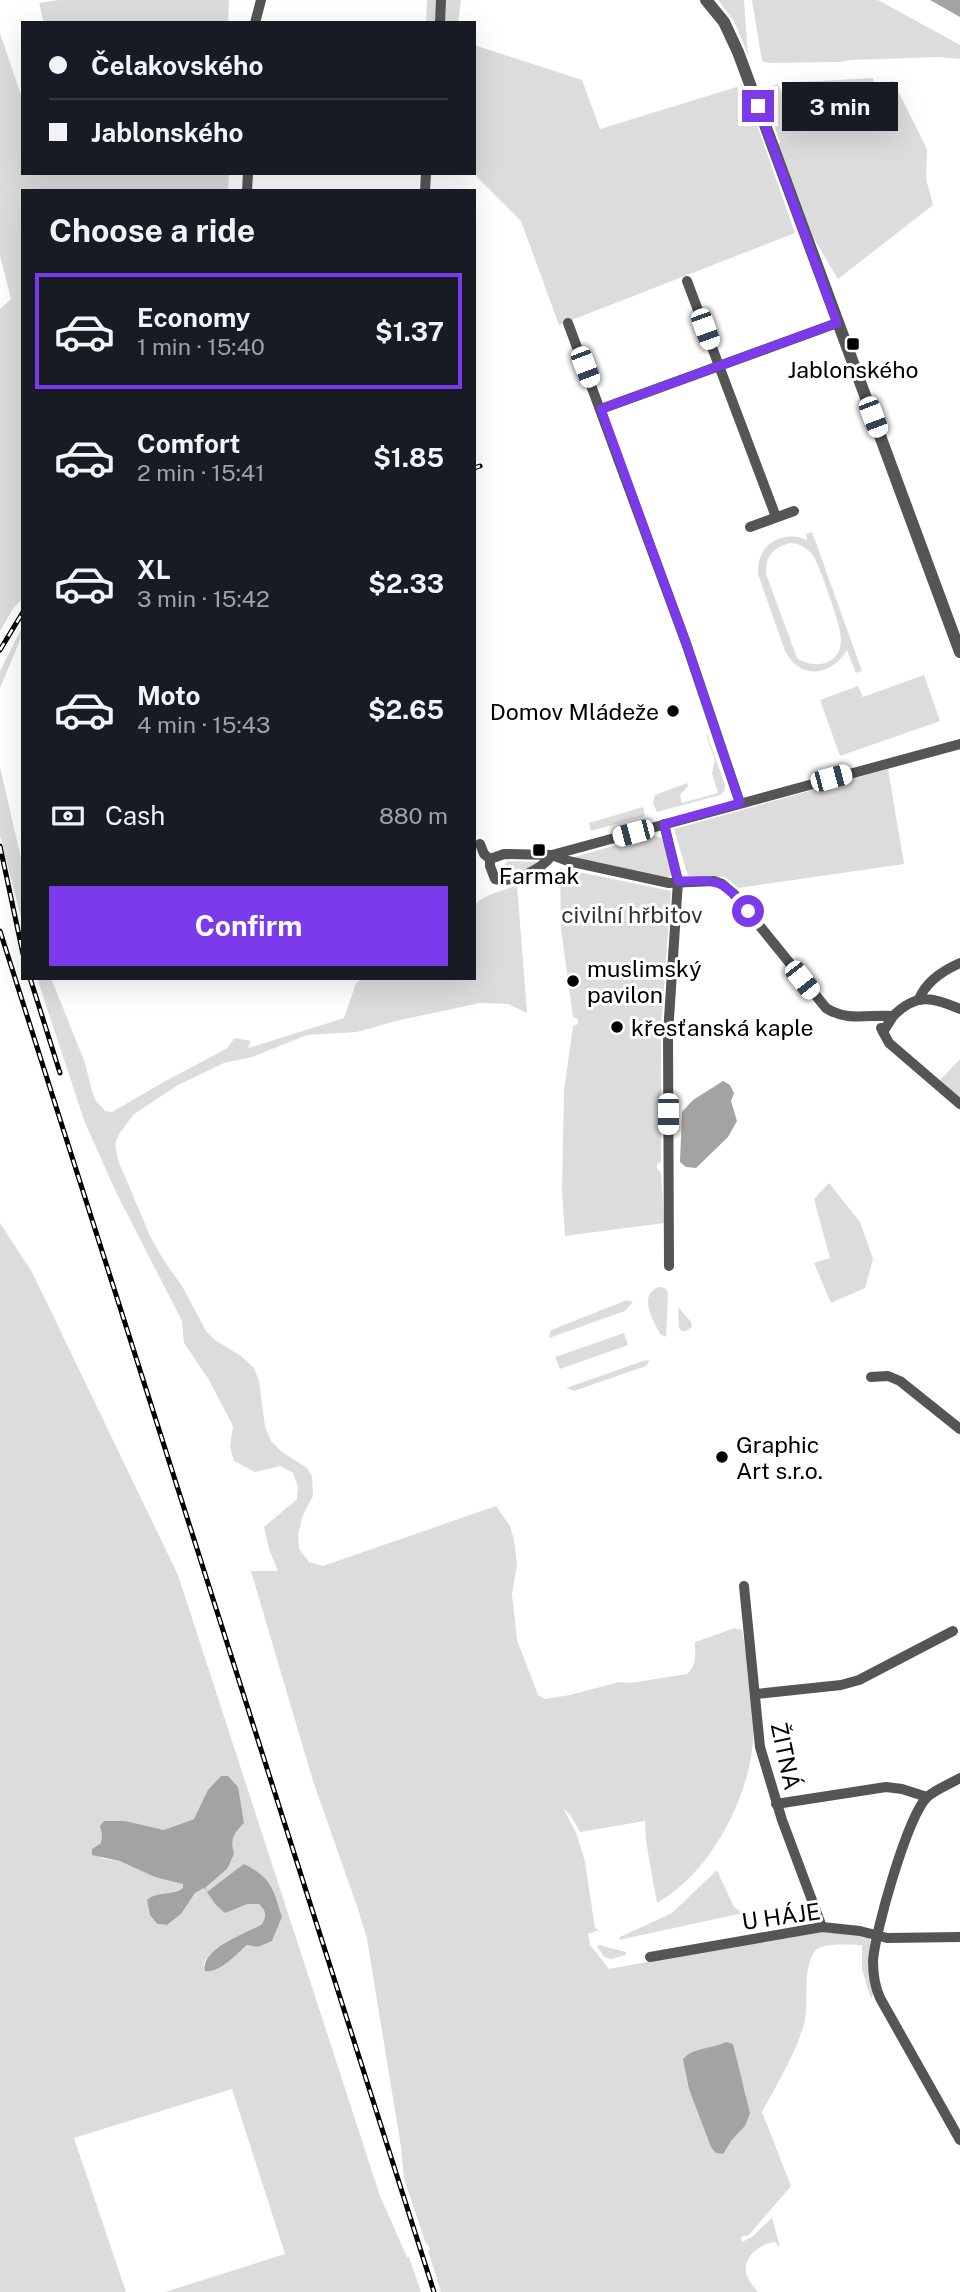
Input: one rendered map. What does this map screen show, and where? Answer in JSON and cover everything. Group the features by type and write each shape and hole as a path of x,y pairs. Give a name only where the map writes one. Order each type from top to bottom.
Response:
{"street":[{"path":"256,21 261,0"},
{"path":"440,21 441,0"},
{"path":"706,0 724,22 738,52 960,652"},
{"path":"687,281 776,517"},
{"path":"568,323 686,643 740,803"},
{"path":"601,409 837,323"},
{"path":"750,527 794,510"},
{"path":"490,859 504,854 552,855 960,744"},
{"path":"664,824 678,881 668,1034 670,1266"},
{"path":"481,844 484,854 490,859"},
{"path":"490,859 495,879 504,881 545,864 552,855"},
{"path":"552,855 579,864 669,883 715,881 726,886 826,1009 841,1016 893,1016"},
{"path":"919,999 924,989 933,981 960,963"},
{"path":"883,1032 903,1006 919,999 934,999 960,1009"},
{"path":"879,1016 889,1043 960,1104"},
{"path":"871,1377 888,1376 901,1381 960,1429"},
{"name":"ŽITNÁ","path":"744,1586 760,1746 776,1804 822,1927"},
{"path":"756,1694 841,1685 859,1679 953,1631"},
{"path":"960,1778 927,1797 909,1830 876,1936 873,1969 880,1998 960,2140"},
{"path":"776,1804 886,1787 927,1797"},
{"name":"U HÁJE","path":"650,1957 822,1927 891,1938 960,1937"}],"green space":[{"path":"58,0 229,0 228,21 44,21 39,3"},
{"path":"427,0 438,0 437,21 426,21"},
{"path":"444,0 461,0 458,21 443,21"},
{"path":"718,0 744,0 748,55 734,21"},
{"path":"752,0 878,0 960,45 960,59 939,57 769,63 762,61"},
{"path":"0,33 21,95 21,175 229,175 228,189 21,189 21,601 14,607 0,631 0,309 11,299 0,256"},
{"path":"476,46 582,80 600,129 743,85 795,233 559,325 521,221 475,175"},
{"path":"873,78 875,85 893,81 927,149 926,179 933,205 838,279 813,237 778,144 780,142 765,99 771,96 768,87 778,84 782,93 785,92 781,83"},
{"path":"812,532 862,671 856,673 847,650 833,665 816,672 799,667 785,651 758,574 759,564 761,555 772,542 789,537 807,540 806,534","holes":["791,543 801,545 814,557 838,624 840,648 837,655 825,663 811,664 797,658 766,574 771,553"]},
{"path":"21,630 21,638 0,688 0,671"},
{"path":"924,675 940,721 840,756 820,700 858,686 863,697"},
{"path":"707,734 725,785 724,791 720,795 657,812 653,803 655,795 687,783 688,786 680,795 682,803 718,793 712,773 715,760"},
{"path":"0,767 21,858 21,917 0,836"},
{"path":"888,769 904,864 738,888 725,877 688,876 674,829"},
{"path":"643,807 645,816 591,831 589,823"},
{"path":"651,835 662,838 668,851 671,875 667,878 571,858"},
{"path":"508,861 541,862 507,876 502,867"},
{"name":"civilní hřbitov","path":"560,868 671,891 661,1027 657,1030 661,1038 661,1162 657,1164 657,1169 661,1172 664,1223 565,1236 562,1191 564,1091 573,1026 578,1024 578,1019 573,1017 561,929"},
{"path":"517,885 527,1013 508,1004 480,1003 357,1032 307,1035 252,1057 224,1063 178,1085 134,1114 115,1144 118,1160 150,1236 182,1286 206,1331 254,1368 259,1381 265,1427 271,1441 282,1452 307,1468 312,1476 313,1496 303,1515 298,1534 299,1549 309,1562 323,1566 496,1506 510,1526 514,1540 517,1564 512,1594 517,1640 538,1695 545,1699 619,1682 630,1683 687,1674 694,1663 695,1642 735,1628 742,1630 753,1714 750,1765 723,1834 693,1874 657,1903 645,1821 580,1832 563,1808 577,1835 585,1862 595,1928 599,1930 588,1934 590,1945 609,1969 822,1929 870,1939 874,1993 871,1999 862,1969 862,1945 830,1945 815,1951 808,1968 804,2024 796,2047 762,2112 791,2186 749,2235 741,2237 742,2242 752,2237 772,2218 780,2247 775,2242 757,2249 746,2265 748,2278 758,2292 441,2292 428,2251 430,2250 404,2179 367,1939 313,1781 251,1571 278,1571 264,1527 297,1499 298,1487 293,1473 281,1466 255,1472 234,1461 230,1447 233,1426 209,1380 184,1343 182,1321 116,1192 85,1123 38,980 52,980 85,1063 96,1101 105,1111 112,1112 226,1049 235,1038 251,1041 248,1048 344,1018 356,983 360,980 476,980 476,903","holes":["733,2044 746,2094 745,2126 731,2141 697,2110 683,2059 698,2050"]},
{"path":"960,1059 960,1101 940,1080"},
{"path":"829,1183 860,1222 873,1259 865,1288 831,1303 814,1263 830,1258 814,1199"},
{"path":"0,1223 32,1272 178,1575 380,2196 409,2257 421,2292 165,2292 285,2254 232,2089 74,2138 126,2292 0,2292","holes":["194,1819 233,1833 227,1869 195,1893 181,1914 167,1925 157,1924 150,1915 167,1894 184,1888 183,1884 120,1861 101,1858 92,1849 101,1843 100,1826 150,1827 164,1830","270,1884 282,1917 272,1941 258,1947 247,1945 233,1957 203,1966 212,1952 220,1946 262,1924 265,1916 263,1909 259,1904 247,1904"]},
{"path":"658,1287 665,1288 668,1293 666,1337 660,1334 648,1302 652,1291"},
{"path":"627,1300 633,1302 625,1311 549,1338 551,1330"},
{"path":"678,1307 691,1322 692,1327 686,1331 679,1328"},
{"path":"624,1333 628,1345 560,1369 555,1357"},
{"path":"650,1360 646,1366 574,1391 566,1388 643,1361"},
{"path":"717,1870 734,1907 743,1913 619,1940 620,1937 672,1913"},
{"path":"597,1946 626,1952 626,1955 611,1959 604,1957"}],"shaded area":[{"path":"930,0 960,0 960,17"},
{"path":"723,1081 730,1085 734,1093 731,1101 737,1121 728,1137 696,1168 686,1167 680,1162 682,1112 693,1100"},
{"path":"221,1776 228,1776 238,1787 244,1823 233,1837 234,1854 227,1869 205,1888 207,1892 244,1864 260,1874 270,1885 282,1917 272,1941 258,1947 247,1945 222,1966 205,1971 205,1963 217,1949 262,1924 265,1916 259,1904 247,1904 225,1913 216,1905 204,1888 195,1893 181,1914 167,1925 157,1924 150,1915 147,1900 155,1895 179,1890 183,1888 183,1884 155,1877 120,1861 92,1855 92,1849 101,1843 100,1826 104,1821 125,1821 164,1830 194,1819 208,1790"},
{"path":"726,2042 733,2044 750,2113 745,2126 723,2154 716,2153 711,2147 689,2089 683,2059 692,2052"}],"railway":[{"path":"476,467 480,466"},
{"path":"0,650 21,615"},
{"path":"0,846 21,945"},
{"path":"0,931 434,2292"},
{"path":"31,980 60,1073"}],"place":[{"name":"Jablonského","path":"853,344"},
{"name":"Domov Mládeže","path":"673,711"},
{"name":"Farmak","path":"539,850"},
{"name":"muslimský pavilon","path":"573,981"},
{"name":"křesťanská kaple","path":"617,1027"},
{"name":"Graphic Art s.r.o.","path":"722,1457"}],"route":[{"path":"748,911 730,890 718,882 678,881 664,824 740,803 660,569 601,409 837,323 758,106"}]}
